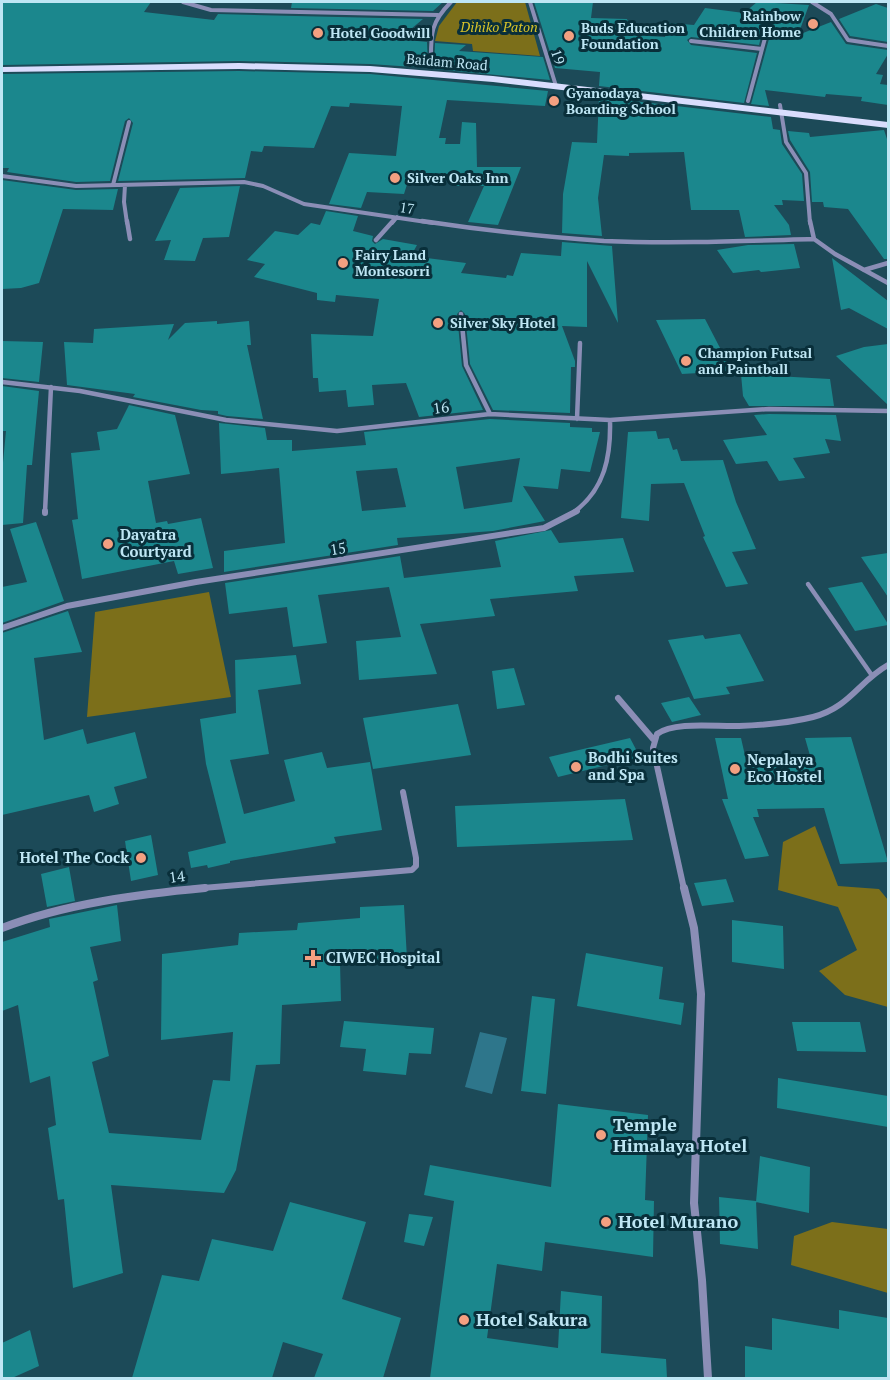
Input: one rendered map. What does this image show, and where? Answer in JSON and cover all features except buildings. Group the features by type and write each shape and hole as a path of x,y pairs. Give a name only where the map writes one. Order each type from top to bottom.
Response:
{"main road":[{"name":"Baidam Road","path":"2,63 238,59 431,66 780,109 888,125"},
{"name":"Baidam Road","path":"2,70 325,67 555,82 748,101 780,109 888,118"}],"street":[{"path":"183,2 194,7 220,10 438,15"},
{"path":"220,10 226,2"},
{"path":"431,66 431,30 438,15 451,2"},
{"name":"19","path":"530,2 555,82"},
{"path":"812,2 831,14 848,40 888,46"},
{"path":"748,101 768,27"},
{"path":"691,41 762,49"},
{"path":"780,109 786,142 806,173 809,216 814,239 863,271 888,283"},
{"path":"113,185 129,122"},
{"name":"17","path":"2,176 76,186 229,181 254,183 268,187 291,201 304,204 494,232 579,239 699,241 814,239"},
{"path":"125,185 124,202 130,239"},
{"path":"375,240 397,217"},
{"path":"863,271 888,263"},
{"path":"461,314 466,366 490,414"},
{"path":"577,419 580,343"},
{"name":"16","path":"2,382 51,387 192,415 302,429 337,431 490,414 610,420 770,409 888,411"},
{"path":"45,513 51,387"},
{"name":"15","path":"2,628 67,606 196,582 544,528 563,520 574,512 606,476 612,445 610,420"},
{"path":"653,738 658,733 672,729 742,726 816,715 837,708 852,697 871,674 888,665"},
{"path":"618,698 653,738 653,748 670,819 678,866 694,928 701,994 694,1203 702,1280 708,1378"},
{"name":"14","path":"2,928 17,922 107,900 206,886 359,876 412,870 416,866 403,792"}],"lane":[{"path":"808,584 871,674"}],"green space":[{"name":"Dihiko Paton","path":"457,2 525,2 540,56 473,51 472,44 435,41 439,26"},
{"path":"209,592 231,697 87,717 95,612"},
{"path":"815,826 838,886 879,889 888,900 888,1007 845,995 819,971 857,950 838,907 778,890 783,842"},
{"path":"832,1222 888,1229 888,1293 791,1265 794,1236"}],"water":[{"path":"480,1032 507,1038 492,1094 465,1087"}],"place":[{"name":"Rainbow Children Home","path":"813,24"},
{"name":"Hotel Goodwill","path":"318,33"},
{"name":"Buds Education Foundation","path":"569,36"},
{"name":"Gyanodaya Boarding School","path":"554,101"},
{"name":"Silver Oaks Inn","path":"395,178"},
{"name":"Fairy Land Montesorri","path":"343,263"},
{"name":"Silver Sky Hotel","path":"438,323"},
{"name":"Champion Futsal and Paintball","path":"686,361"},
{"name":"Dayatra Courtyard","path":"108,544"},
{"name":"Bodhi Suites and Spa","path":"576,767"},
{"name":"Nepalaya Eco Hostel","path":"735,769"},
{"name":"Hotel The Cock","path":"141,858"},
{"name":"CIWEC Hospital","path":"313,958"},
{"name":"Temple Himalaya Hotel","path":"601,1135"},
{"name":"Hotel Murano","path":"606,1222"},
{"name":"Hotel Sakura","path":"464,1320"}]}
